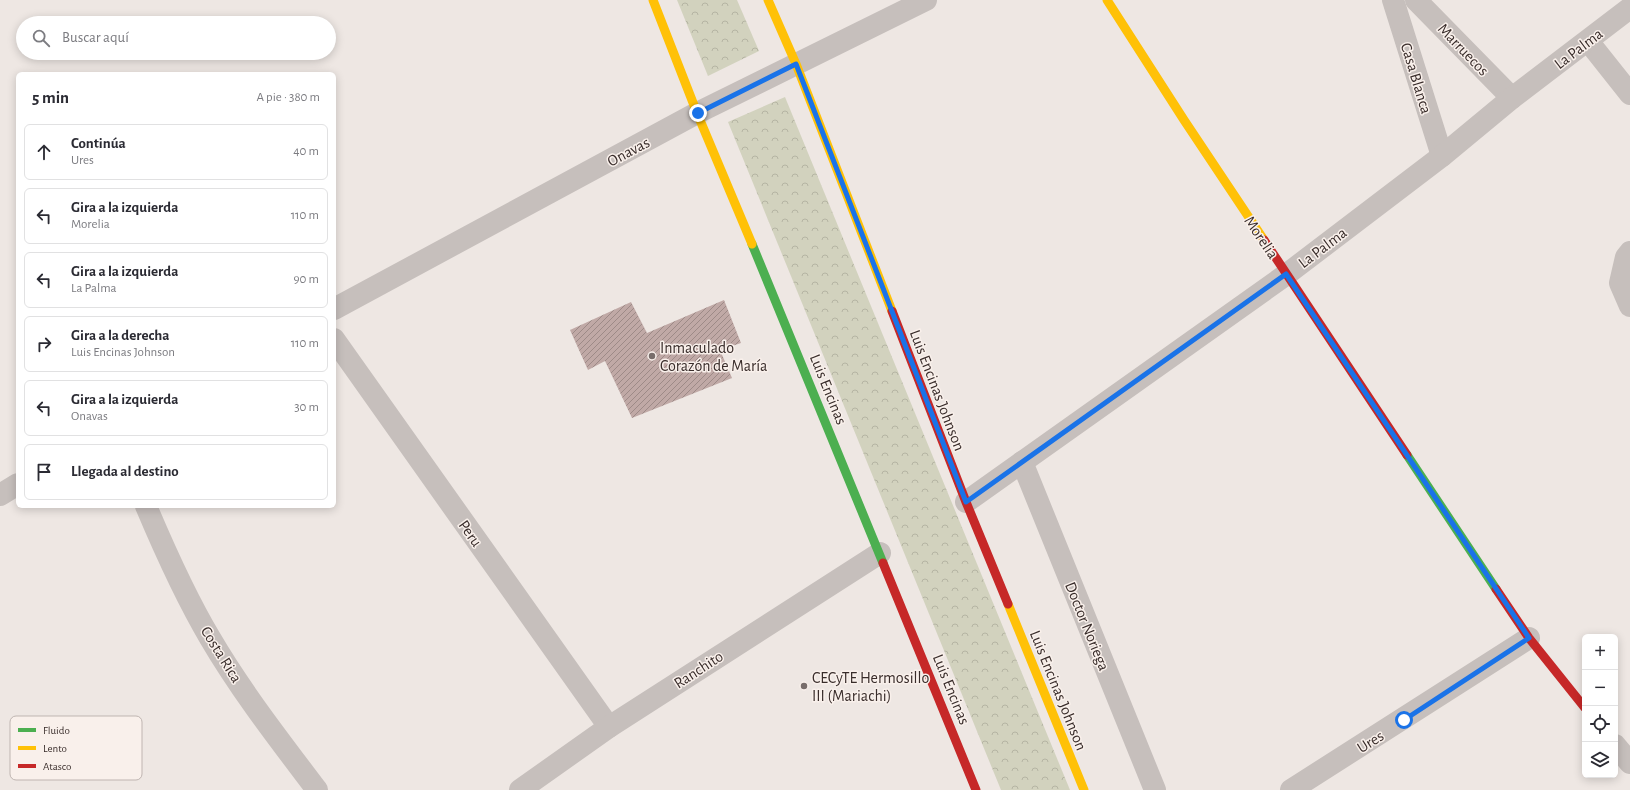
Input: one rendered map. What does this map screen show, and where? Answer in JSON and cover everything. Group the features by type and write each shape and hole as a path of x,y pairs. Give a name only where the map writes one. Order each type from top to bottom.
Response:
{"main road":[{"name":"Luis Encinas","path":"653,0 976,790"},
{"name":"Luis Encinas Johnson","path":"768,0 796,64 966,502 1084,790"},
{"name":"Morelia","path":"1107,0 1184,120 1529,638 1583,706"}],"street":[{"name":"Onavas","path":"336,308 698,113 926,0"},
{"name":"Casa Blanca","path":"1393,0 1442,156"},
{"name":"Marruecos","path":"1416,0 1512,98"},
{"name":"La Palma","path":"966,502 1286,274 1442,156 1512,98 1630,8"},
{"path":"1588,41 1630,94"},
{"path":"1630,252 1626,257 1620,283 1630,306"},
{"name":"Peru","path":"336,342 609,727"},
{"name":"Doctor Noriega","path":"1022,462 1155,790"},
{"path":"0,495 16,485"},
{"name":"Costa Rica","path":"147,508 171,564 210,638 264,719 317,790"},
{"name":"Ranchito","path":"520,790 609,727 880,553"},
{"name":"Ures","path":"1291,790 1529,638"},
{"path":"1618,749 1630,763"}],"green space":[{"path":"677,0 737,0 759,51 708,76"},
{"path":"785,97 1070,790 1001,790 728,122"}],"building":[{"name":"Inmaculado Corazón de María","path":"724,300 741,343 720,350 732,378 632,418 605,361 588,370 570,330 631,302 647,333"}],"traffic: fast":[{"path":"752,244 883,563"},
{"path":"1407,455 1496,589"}],"traffic: slow":[{"path":"653,0 697,113 752,244"},
{"path":"768,0 796,64 892,311"},
{"path":"1107,0 1184,120 1264,240"},
{"path":"1008,604 1084,790"}],"traffic: jam":[{"path":"1264,240 1407,455"},
{"path":"892,311 966,502 1008,604"},
{"path":"883,563 976,790"},
{"path":"1496,589 1529,638 1583,706"}],"place":[{"name":"Inmaculado Corazón de María","path":"652,356"},
{"name":"CECyTE Hermosillo III (Mariachi)","path":"804,686"}],"route":[{"path":"698,113 796,64 966,502 1286,274 1529,638 1404,720"}]}
